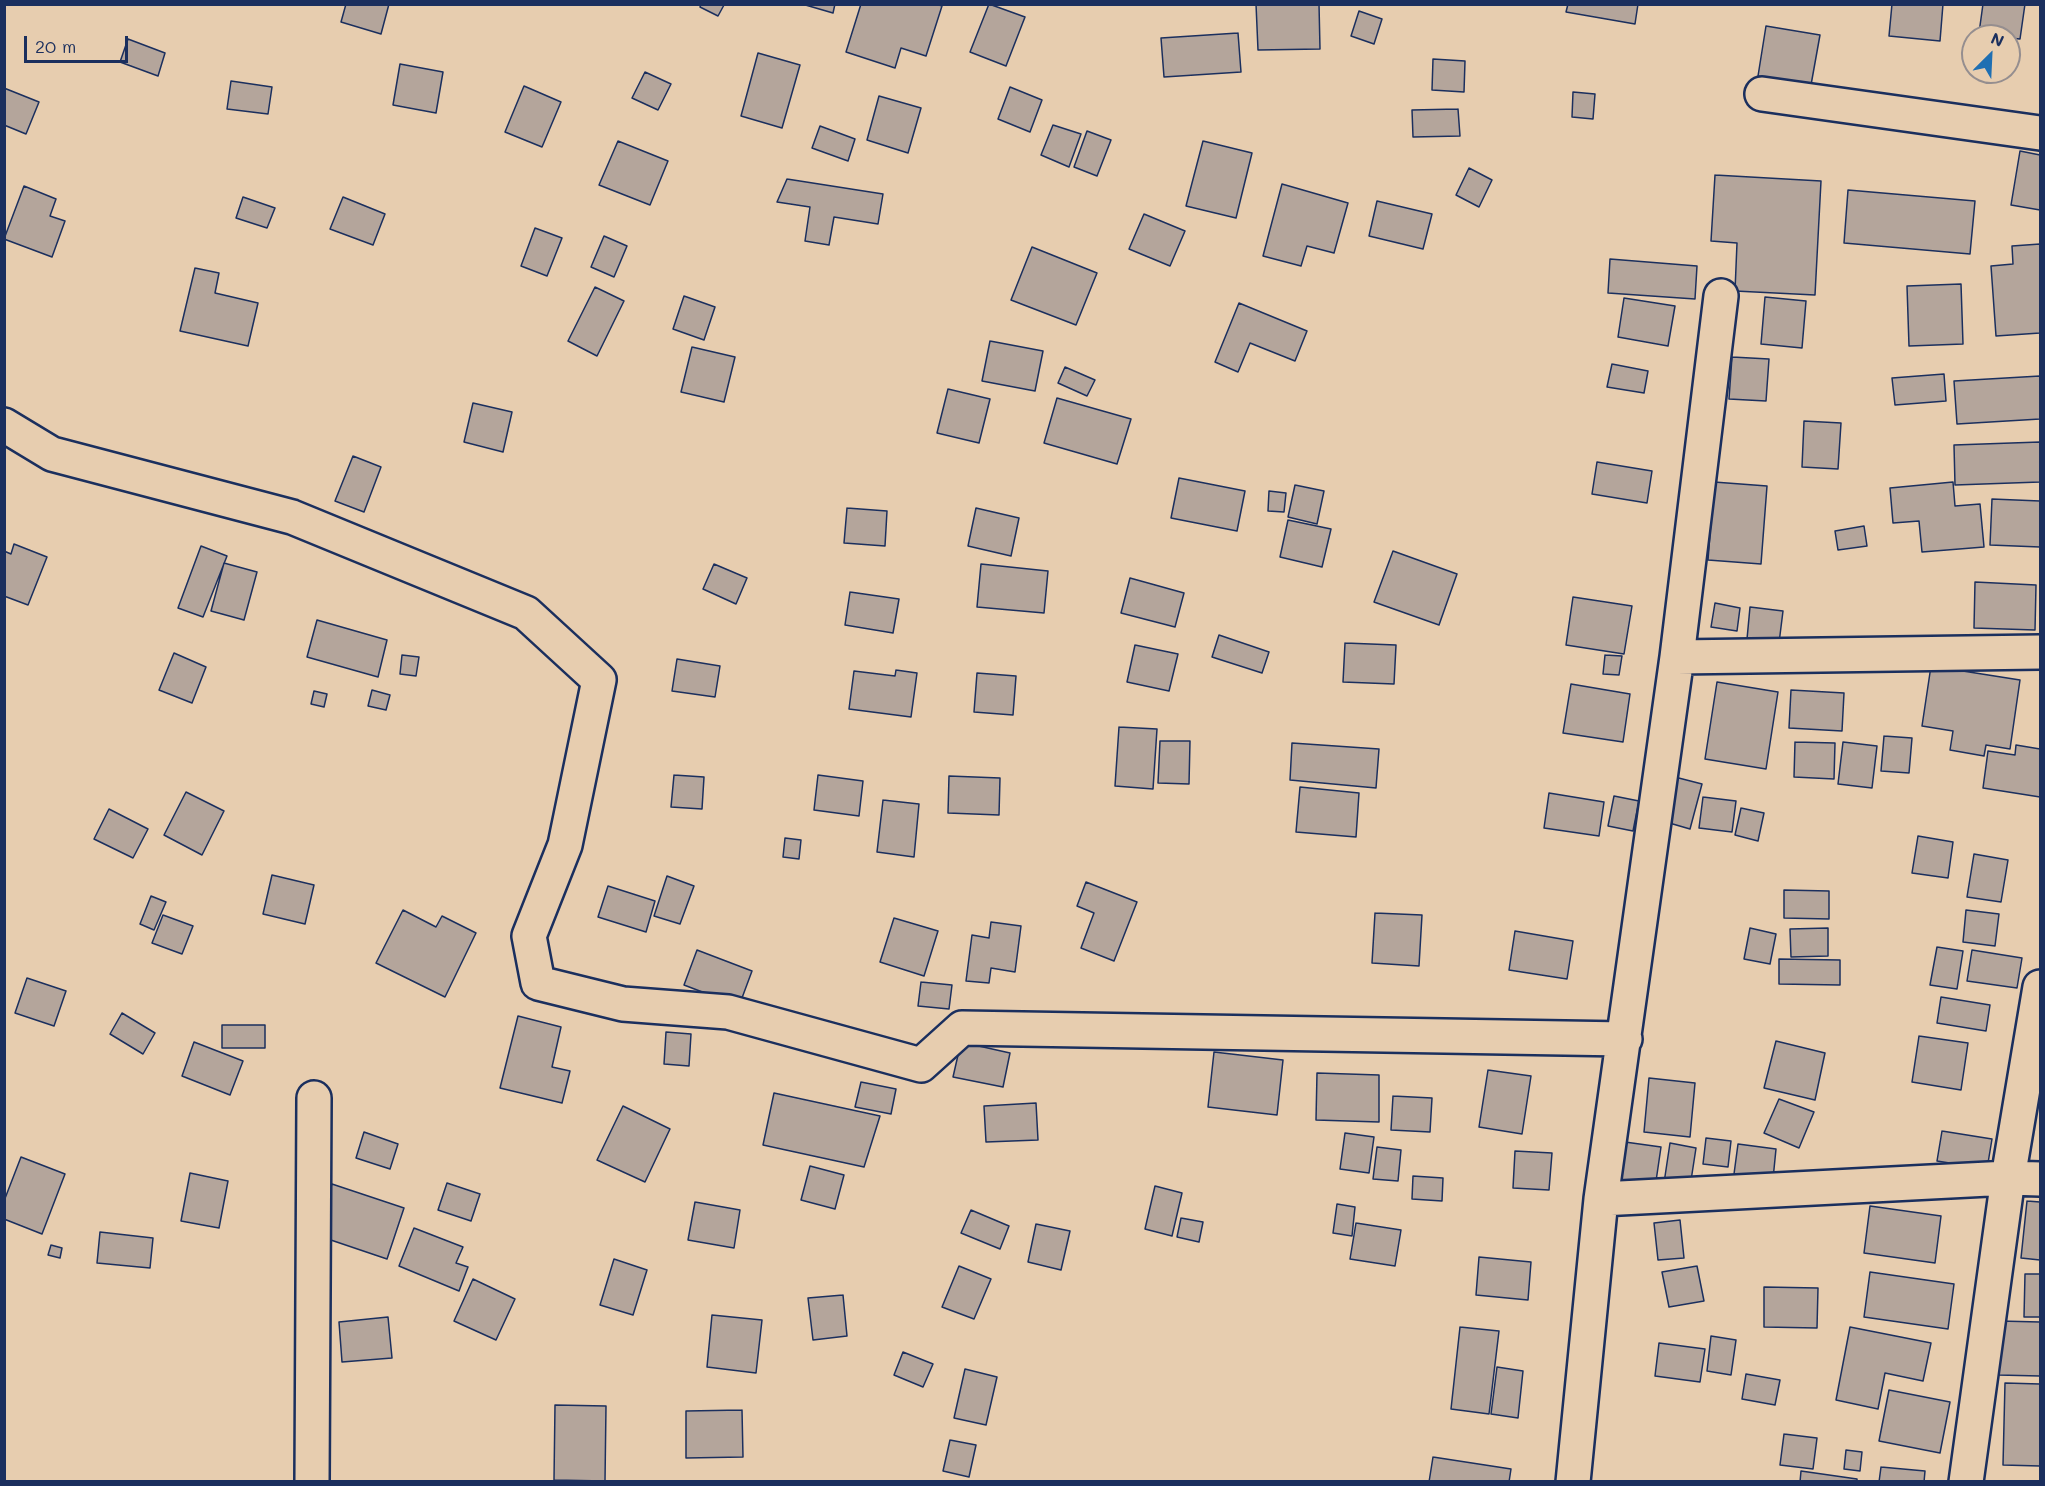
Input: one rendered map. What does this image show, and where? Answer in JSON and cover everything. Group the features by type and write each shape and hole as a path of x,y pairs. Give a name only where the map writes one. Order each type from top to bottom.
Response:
{"street":[{"path":"1762,94 2040,133"},
{"path":"1573,1482 1601,1199 1677,657 1721,296"},
{"path":"4,425 52,454 292,517 526,613 599,680 565,845 529,936 538,983 623,1004 728,1012 921,1065 962,1028 1625,1039"},
{"path":"1677,657 2040,652"},
{"path":"1966,1482 2008,1178 2040,987"},
{"path":"312,1482 314,1098"},
{"path":"1601,1199 2008,1178 2040,1179"}],"building":[{"path":"346,4 389,4 381,34 341,22"},
{"path":"701,4 724,5 718,16 700,7"},
{"path":"802,4 835,4 833,13"},
{"path":"861,4 936,4 942,6 926,56 901,48 895,68 846,52"},
{"path":"989,4 1025,17 1006,66 970,52"},
{"path":"1256,4 1319,4 1320,49 1258,50"},
{"path":"1568,4 1638,4 1635,24 1566,12"},
{"path":"1892,4 1943,4 1940,41 1889,36"},
{"path":"1983,4 2025,4 2021,32 2021,24 1980,24"},
{"path":"1359,11 1382,19 1374,44 1351,36"},
{"path":"1766,26 1820,35 1811,85 1758,76"},
{"path":"1238,33 1241,72 1164,77 1161,38"},
{"path":"128,39 165,53 158,76 120,62"},
{"path":"758,53 800,65 782,128 741,116"},
{"path":"1433,59 1465,61 1464,92 1432,90"},
{"path":"400,64 443,72 436,113 393,105"},
{"path":"645,72 671,84 658,110 632,98"},
{"path":"231,81 272,87 268,114 227,109"},
{"path":"524,86 561,102 542,147 505,132"},
{"path":"1010,87 1042,100 1030,132 998,119"},
{"path":"4,88 39,102 26,134 4,125"},
{"path":"1573,92 1595,94 1593,119 1572,117"},
{"path":"879,96 921,108 908,153 867,140"},
{"path":"1458,109 1460,136 1413,137 1412,110"},
{"path":"1053,125 1081,134 1069,167 1041,155"},
{"path":"820,126 855,139 848,161 812,148"},
{"path":"1087,131 1111,140 1097,176 1074,167"},
{"path":"618,141 668,161 650,205 599,185"},
{"path":"1203,141 1252,153 1236,218 1186,206"},
{"path":"2020,151 2040,155 2040,210 2011,205"},
{"path":"1469,168 1492,180 1479,207 1456,195"},
{"path":"1715,175 1821,181 1815,295 1735,291 1737,243 1711,241"},
{"path":"787,179 883,194 878,224 834,217 829,245 805,241 810,207 777,202"},
{"path":"1282,184 1348,203 1334,253 1307,246 1301,266 1263,256"},
{"path":"24,186 56,199 50,216 65,221 52,257 4,239"},
{"path":"1848,190 1975,201 1970,254 1844,243"},
{"path":"243,197 275,208 267,228 236,218"},
{"path":"343,197 385,214 373,245 330,229"},
{"path":"1377,201 1432,214 1423,249 1369,236"},
{"path":"1144,214 1185,231 1170,266 1129,249"},
{"path":"535,228 562,238 547,276 521,266"},
{"path":"604,236 627,246 614,277 591,267"},
{"path":"2040,244 2040,333 1996,336 1991,266 2013,264 2012,246"},
{"path":"1032,247 1097,273 1076,325 1011,300"},
{"path":"1610,259 1697,266 1695,299 1608,293"},
{"path":"195,268 219,273 215,293 258,303 248,346 180,331"},
{"path":"1961,284 1963,344 1909,346 1907,286"},
{"path":"595,287 624,301 597,356 568,341"},
{"path":"684,296 715,307 704,340 673,329"},
{"path":"1765,297 1806,301 1802,348 1761,344"},
{"path":"1624,298 1675,306 1668,346 1618,337"},
{"path":"1239,303 1307,331 1295,361 1250,343 1238,372 1215,362"},
{"path":"990,341 1043,351 1035,391 982,381"},
{"path":"692,347 735,357 724,402 681,392"},
{"path":"1732,357 1769,359 1766,401 1729,399"},
{"path":"1612,364 1648,371 1644,393 1607,387"},
{"path":"1065,367 1095,380 1087,396 1058,383"},
{"path":"1944,374 1946,401 1895,405 1892,378"},
{"path":"2040,376 2040,419 1957,424 1954,381"},
{"path":"948,389 990,399 979,443 937,433"},
{"path":"1057,398 1131,419 1117,464 1044,443"},
{"path":"473,403 512,412 503,452 464,442"},
{"path":"1804,421 1841,423 1838,469 1802,467"},
{"path":"2040,442 2040,482 1955,485 1954,445"},
{"path":"353,456 381,467 364,512 335,501"},
{"path":"1597,462 1652,471 1647,503 1592,494"},
{"path":"1179,478 1245,491 1237,531 1171,518"},
{"path":"1714,482 1767,486 1761,564 1708,560"},
{"path":"1953,482 1955,506 1980,504 1984,547 1922,552 1919,521 1893,523 1890,488"},
{"path":"1295,485 1324,491 1317,524 1288,517"},
{"path":"1269,491 1286,493 1284,512 1268,511"},
{"path":"1992,499 2040,501 2040,547 1990,545"},
{"path":"847,508 887,511 885,546 844,543"},
{"path":"976,508 1019,518 1011,556 968,546"},
{"path":"1288,520 1331,529 1322,567 1280,557"},
{"path":"1864,526 1867,546 1838,550 1835,531"},
{"path":"14,544 47,557 28,605 4,596 4,551 11,554"},
{"path":"201,546 227,556 203,617 178,608"},
{"path":"1393,551 1457,574 1439,625 1374,602"},
{"path":"224,563 257,572 244,620 211,611"},
{"path":"714,564 747,578 736,604 703,589"},
{"path":"981,564 1048,571 1044,613 977,607"},
{"path":"1130,578 1184,593 1175,627 1121,613"},
{"path":"1975,582 2036,585 2035,630 1974,628"},
{"path":"850,592 899,599 893,633 845,625"},
{"path":"1573,597 1632,606 1624,654 1566,645"},
{"path":"1715,603 1740,608 1737,631 1711,627"},
{"path":"1750,607 1783,611 1779,643 1747,639"},
{"path":"317,620 387,640 378,677 307,657"},
{"path":"1219,635 1269,652 1262,673 1212,657"},
{"path":"1345,643 1396,645 1394,684 1343,682"},
{"path":"1135,645 1178,654 1169,691 1127,682"},
{"path":"174,653 206,667 192,703 159,690"},
{"path":"402,655 419,657 416,676 400,674"},
{"path":"1605,655 1622,656 1619,675 1603,674"},
{"path":"677,659 720,666 715,697 672,691"},
{"path":"1931,666 2020,680 2010,749 1986,745 1984,756 1950,750 1953,731 1922,726"},
{"path":"896,670 917,673 911,717 849,709 854,671 895,676"},
{"path":"977,673 1016,676 1013,715 974,712"},
{"path":"1717,682 1778,692 1766,769 1705,759"},
{"path":"1571,684 1630,694 1623,742 1563,733"},
{"path":"372,690 390,695 386,710 368,706"},
{"path":"1791,690 1844,693 1842,731 1789,728"},
{"path":"314,691 327,694 324,707 311,704"},
{"path":"1119,727 1157,729 1153,789 1115,786"},
{"path":"1884,736 1912,738 1909,773 1881,771"},
{"path":"1160,741 1190,741 1189,784 1158,783"},
{"path":"1795,742 1835,743 1834,779 1794,777"},
{"path":"1843,742 1877,746 1872,788 1838,784"},
{"path":"1292,743 1379,749 1376,788 1290,780"},
{"path":"2016,745 2040,749 2040,797 1983,788 1988,751 2015,755"},
{"path":"674,775 704,777 702,809 671,807"},
{"path":"818,775 863,781 859,816 814,810"},
{"path":"949,776 1000,778 999,815 948,813"},
{"path":"1671,776 1702,784 1690,829 1659,820"},
{"path":"1300,787 1359,793 1356,837 1296,832"},
{"path":"186,792 224,811 202,855 164,835"},
{"path":"1549,793 1604,802 1599,836 1544,828"},
{"path":"1614,796 1639,801 1633,831 1608,826"},
{"path":"1703,797 1736,801 1732,832 1699,828"},
{"path":"883,800 919,804 914,857 877,852"},
{"path":"1741,808 1764,813 1758,841 1735,835"},
{"path":"109,809 148,829 133,858 94,839"},
{"path":"1918,836 1953,842 1948,878 1912,873"},
{"path":"785,838 801,840 799,859 783,857"},
{"path":"1974,854 2008,860 2001,902 1967,897"},
{"path":"272,875 314,885 305,924 263,914"},
{"path":"667,876 694,886 680,924 654,916"},
{"path":"1086,882 1137,902 1114,961 1081,948 1094,913 1077,906"},
{"path":"608,886 655,901 646,932 598,917"},
{"path":"1784,890 1829,891 1829,919 1784,918"},
{"path":"151,896 166,902 154,930 140,924"},
{"path":"403,910 436,927 442,916 476,933 445,997 376,963"},
{"path":"1966,910 1999,914 1995,946 1963,942"},
{"path":"1375,913 1422,915 1419,966 1372,963"},
{"path":"163,915 193,926 182,954 152,943"},
{"path":"894,918 938,931 924,976 880,962"},
{"path":"991,922 1021,926 1015,972 991,968 989,983 966,981 972,935 989,938"},
{"path":"1750,928 1776,934 1770,964 1744,959"},
{"path":"1828,928 1828,956 1791,957 1790,929"},
{"path":"1515,931 1573,941 1567,979 1509,970"},
{"path":"1937,947 1963,951 1957,989 1930,985"},
{"path":"697,950 752,971 739,1006 684,985"},
{"path":"1972,950 2022,958 2017,988 1967,981"},
{"path":"1779,959 1840,960 1840,985 1779,984"},
{"path":"27,978 66,991 54,1026 15,1013"},
{"path":"921,982 952,985 949,1009 918,1006"},
{"path":"1941,997 1990,1005 1986,1031 1937,1023"},
{"path":"122,1013 155,1033 143,1054 110,1034"},
{"path":"518,1016 561,1027 552,1067 570,1071 562,1103 500,1088"},
{"path":"222,1025 265,1025 265,1048 222,1048"},
{"path":"666,1032 691,1034 689,1066 664,1064"},
{"path":"1919,1036 1968,1043 1961,1090 1912,1082"},
{"path":"1776,1041 1825,1053 1815,1100 1764,1088"},
{"path":"194,1042 243,1061 230,1095 182,1076"},
{"path":"961,1042 1010,1053 1003,1087 953,1077"},
{"path":"1214,1052 1283,1060 1277,1115 1208,1107"},
{"path":"1488,1070 1531,1076 1522,1134 1479,1127"},
{"path":"1317,1073 1379,1075 1379,1122 1316,1120"},
{"path":"1649,1078 1695,1083 1690,1137 1644,1132"},
{"path":"861,1082 896,1089 891,1114 855,1107"},
{"path":"774,1093 880,1116 864,1167 763,1145"},
{"path":"1393,1096 1432,1098 1430,1132 1391,1130"},
{"path":"1779,1099 1814,1112 1799,1148 1764,1133"},
{"path":"1036,1103 1038,1140 986,1142 984,1106"},
{"path":"623,1106 670,1129 645,1182 597,1160"},
{"path":"1942,1131 1992,1139 1987,1169 1937,1161"},
{"path":"364,1132 398,1144 390,1169 356,1158"},
{"path":"1345,1133 1374,1137 1369,1173 1340,1169"},
{"path":"1706,1138 1731,1141 1728,1167 1703,1164"},
{"path":"1625,1142 1661,1147 1655,1188 1619,1182"},
{"path":"1670,1143 1696,1148 1690,1187 1664,1183"},
{"path":"1738,1144 1776,1149 1773,1179 1734,1174"},
{"path":"1377,1147 1401,1150 1398,1181 1373,1179"},
{"path":"1515,1151 1552,1153 1549,1190 1513,1188"},
{"path":"21,1157 65,1174 42,1234 4,1219 4,1201"},
{"path":"810,1166 844,1175 835,1209 801,1200"},
{"path":"190,1173 228,1181 219,1228 181,1221"},
{"path":"1413,1176 1443,1178 1442,1201 1412,1199"},
{"path":"447,1183 480,1194 471,1221 438,1210"},
{"path":"332,1184 404,1208 387,1259 316,1235"},
{"path":"1155,1186 1182,1193 1172,1236 1145,1229"},
{"path":"2027,1201 2040,1202 2040,1260 2021,1258"},
{"path":"695,1202 740,1210 734,1248 688,1240"},
{"path":"1337,1204 1355,1207 1352,1236 1333,1233"},
{"path":"1870,1206 1941,1216 1935,1263 1864,1253"},
{"path":"971,1210 1009,1226 1000,1249 961,1233"},
{"path":"1181,1218 1203,1222 1199,1242 1177,1237"},
{"path":"1680,1220 1684,1258 1658,1260 1654,1223"},
{"path":"1356,1223 1401,1230 1395,1266 1350,1259"},
{"path":"1036,1224 1070,1231 1061,1270 1028,1262"},
{"path":"414,1228 463,1247 456,1263 468,1267 459,1291 399,1266"},
{"path":"100,1232 153,1238 150,1268 97,1263"},
{"path":"51,1245 62,1248 60,1258 48,1255"},
{"path":"1479,1257 1531,1262 1528,1300 1476,1295"},
{"path":"614,1259 647,1270 633,1315 600,1305"},
{"path":"959,1266 991,1279 974,1319 942,1307"},
{"path":"1697,1266 1704,1301 1669,1307 1662,1272"},
{"path":"1870,1272 1954,1284 1948,1329 1864,1317"},
{"path":"2025,1274 2040,1274 2040,1317 2024,1317"},
{"path":"473,1279 515,1299 496,1340 454,1321"},
{"path":"1764,1287 1818,1288 1817,1328 1764,1327"},
{"path":"843,1295 847,1336 813,1340 808,1298"},
{"path":"712,1315 762,1320 756,1373 707,1367"},
{"path":"388,1317 392,1358 342,1362 339,1322"},
{"path":"1999,1321 2040,1322 2040,1376 1998,1375"},
{"path":"1460,1327 1499,1331 1489,1414 1451,1409"},
{"path":"1850,1327 1931,1343 1923,1381 1885,1373 1878,1409 1836,1400"},
{"path":"1711,1336 1736,1340 1731,1375 1707,1371"},
{"path":"1659,1343 1705,1349 1700,1382 1655,1376"},
{"path":"903,1352 933,1364 923,1387 894,1375"},
{"path":"1497,1367 1523,1371 1518,1418 1491,1414"},
{"path":"965,1369 997,1377 986,1425 954,1418"},
{"path":"1746,1374 1780,1380 1775,1405 1742,1399"},
{"path":"2005,1383 2040,1384 2040,1466 2003,1465"},
{"path":"1889,1390 1950,1402 1940,1453 1879,1441"},
{"path":"555,1405 606,1406 605,1481 554,1480"},
{"path":"742,1410 743,1457 686,1458 686,1411"},
{"path":"1784,1434 1817,1438 1813,1469 1780,1465"},
{"path":"950,1440 976,1445 969,1477 943,1471"},
{"path":"1846,1450 1862,1452 1860,1471 1844,1469"},
{"path":"1433,1457 1511,1469 1509,1482 1429,1482"},
{"path":"1881,1467 1925,1471 1924,1482 1879,1482"},
{"path":"1801,1471 1857,1479 1857,1482 1800,1482"}]}
